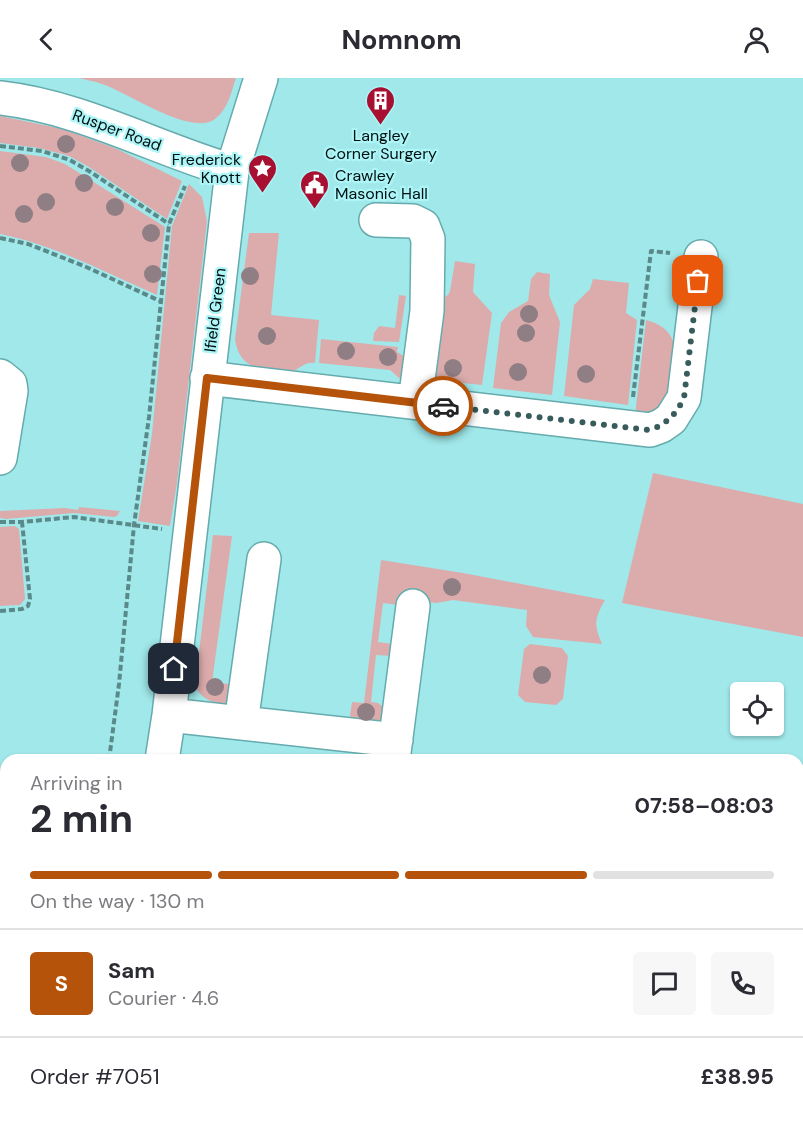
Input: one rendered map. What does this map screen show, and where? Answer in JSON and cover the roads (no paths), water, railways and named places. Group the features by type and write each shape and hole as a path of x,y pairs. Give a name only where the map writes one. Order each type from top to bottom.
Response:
{"street":[{"name":"Ifield Green","path":"163,754 232,171 261,78"},
{"name":"Rusper Road","path":"0,98 55,107 196,160 232,171"},
{"path":"376,220 418,222 423,226 428,238 427,311 415,402"},
{"path":"207,378 650,430 661,426 675,414 684,398 701,257"},
{"path":"0,376 10,384 11,391 0,458"},
{"path":"241,723 264,559"},
{"path":"169,715 241,723 394,750 413,606"}],"place":[{"name":"Langley Corner Surgery","path":"381,126"},
{"name":"Frederick Knott","path":"262,194"},
{"name":"Crawley Masonic Hall","path":"314,210"}]}
